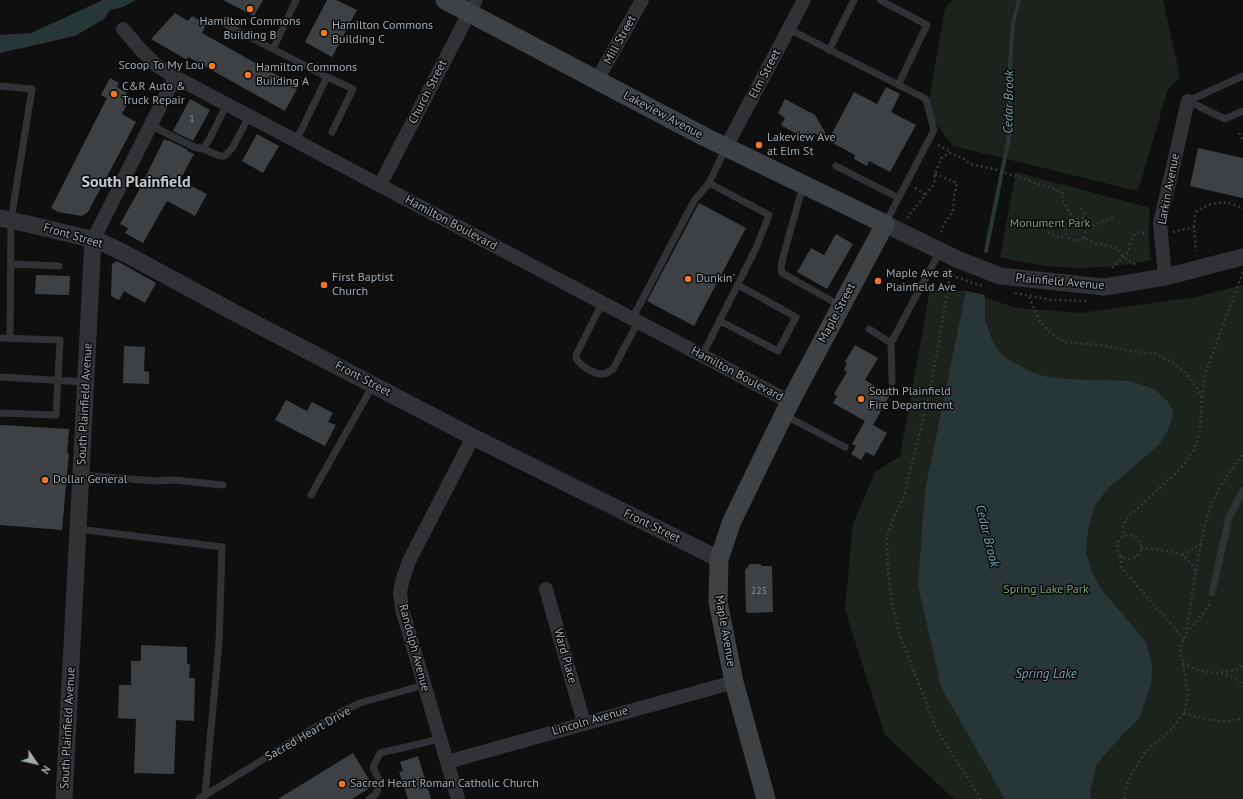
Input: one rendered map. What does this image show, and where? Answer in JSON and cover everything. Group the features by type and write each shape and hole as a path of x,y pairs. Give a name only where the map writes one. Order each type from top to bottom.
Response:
{"main road":[{"name":"Lakeview Avenue","path":"445,0 472,6 597,80 726,147 885,224"},
{"name":"Maple Street","path":"787,408 885,224"},
{"name":"Maple Avenue","path":"766,799 734,682 718,602 720,559 732,520 787,408"}],"street":[{"name":"Mill Street","path":"597,80 642,0"},
{"name":"Elm Street","path":"726,147 804,0"},
{"name":"Church Street","path":"380,185 472,6"},
{"name":"Hamilton Boulevard","path":"123,28 140,49 156,65 175,77 702,356 787,408"},
{"name":"South Plainfield Avenue","path":"64,799 93,240 175,77"},
{"name":"Larkin Avenue","path":"1165,277 1160,223 1188,101"},
{"name":"Front Street","path":"6,219 93,240 126,254 242,317 473,437 720,559"},
{"name":"Plainfield Avenue","path":"885,224 941,244 959,260 1000,276 1104,287 1165,277 1243,257"},
{"name":"Randolph Avenue","path":"458,799 402,609 400,592 409,561 473,437"},
{"name":"Ward Place","path":"546,589 584,723"},
{"name":"Lincoln Avenue","path":"447,762 734,682"}],"lane":[{"path":"273,49 296,0"},
{"path":"829,50 854,0"},
{"path":"880,0 927,25 898,84"},
{"path":"221,22 353,89 332,132"},
{"path":"789,29 926,99 934,130 885,224"},
{"path":"1188,101 1243,76"},
{"path":"296,141 327,77"},
{"path":"0,86 32,89 6,219 11,264 10,339"},
{"path":"1188,101 1225,119 1243,111"},
{"path":"203,148 209,140 227,104"},
{"path":"150,125 194,147 203,148 220,156 224,156 233,147 249,116"},
{"path":"602,303 577,353 576,358 583,366 597,373 603,374 613,369 635,320 694,201 709,182 726,147"},
{"path":"836,166 899,198"},
{"path":"702,356 756,248 769,215 709,182"},
{"path":"804,185 783,257 781,267 782,273 841,306"},
{"path":"892,382 891,343 941,244"},
{"path":"11,264 58,266"},
{"path":"720,321 778,351 796,317 738,285"},
{"path":"869,329 891,343"},
{"path":"0,338 60,340 56,415 0,413"},
{"path":"0,377 86,382"},
{"path":"311,496 373,384"},
{"path":"787,408 845,447"},
{"path":"81,475 148,481 174,480 223,485"},
{"path":"1212,593 1229,517 1243,492"},
{"path":"78,529 222,547 219,643 202,797"},
{"name":"Sacred Heart Drive","path":"202,797 337,714 360,703 424,685"},
{"path":"369,799 376,794 380,782 373,766 380,753 440,739"}],"path":[{"path":"1239,133 1243,140"},
{"path":"938,145 950,153 963,158 970,164 994,169 1036,182 1064,194 1062,200 1073,218"},
{"path":"907,218 934,184 935,174 942,157 950,153"},
{"path":"935,174 957,183 953,212 943,225 941,244"},
{"path":"915,188 926,195"},
{"path":"1196,251 1194,226 1196,212 1215,203 1231,202 1243,208"},
{"path":"1081,208 1084,214 1083,219 1088,228"},
{"path":"1084,238 1088,228 1114,217"},
{"path":"1066,236 1065,224 1073,218 1083,219"},
{"path":"1168,234 1180,229 1194,226"},
{"path":"1048,232 1059,238 1066,236 1074,241 1084,238 1097,244 1115,247 1136,265"},
{"path":"1112,268 1128,252 1133,236 1138,232 1149,234"},
{"path":"1124,536 1123,526 1125,520 1181,468 1194,450 1200,431 1205,374 1243,272"},
{"path":"950,275 928,399 904,496 893,519 887,537 888,572 893,608 901,638 936,728 981,799"},
{"path":"1029,296 1039,320 1050,334 1064,342 1100,345 1156,354 1185,372 1198,389 1202,398"},
{"path":"1124,799 1128,780 1145,752 1170,730 1184,713 1188,695 1180,647 1186,634 1207,516 1214,498 1243,455"},
{"path":"1132,535 1136,537 1141,544 1140,552 1135,558 1128,559 1121,556 1117,550 1117,546 1121,538 1124,536 1132,535"},
{"path":"1141,548 1181,554 1190,551 1202,543"},
{"path":"1181,554 1192,563 1196,571"},
{"path":"1121,556 1121,567 1184,639"},
{"path":"1186,634 1209,606 1212,593"},
{"path":"1182,663 1204,672 1228,672 1238,669 1243,665"},
{"path":"1218,672 1236,679 1243,687"},
{"path":"1184,713 1203,719 1221,721 1235,721 1243,718"}],"green space":[{"path":"952,0 1163,0 1180,77 1168,89 1138,191 953,146 927,111 945,9"},
{"name":"Monument Park","path":"1016,172 1150,208 1148,236 1151,260 1114,266 1071,268 1028,263 1000,257"},
{"name":"Spring Lake Park","path":"1243,285 1243,799 954,799 885,735 845,610 853,524 875,472 900,456 930,289 966,291 1016,308 1081,313 1196,297"}],"water":[{"path":"103,0 135,0 123,7 110,10 104,19 75,36 0,53 0,35 31,33"},
{"name":"Spring Lake","path":"966,291 985,295 985,320 992,340 999,351 1007,359 1032,372 1047,377 1130,381 1154,389 1168,402 1173,412 1167,432 1159,445 1107,489 1094,507 1088,530 1086,552 1092,573 1102,590 1146,642 1152,665 1151,684 1139,719 1122,735 1097,764 1090,792 1091,799 1005,799 941,687 918,585 925,491"}],"building":[{"name":"Hamilton Commons Building B","path":"223,0 263,0 254,16"},
{"name":"Hamilton Commons Building C","path":"327,0 336,0 357,10 332,57 305,42"},
{"name":"Hamilton Commons Building A","path":"175,13 188,21 192,16 206,24 202,33 298,87 285,111 188,57 187,60 151,39"},
{"path":"110,78 119,83 117,87 126,92 129,101 122,114 136,122 88,212 82,216 58,212 51,208 107,98 101,95"},
{"path":"886,87 900,94 891,112 916,125 890,172 869,161 867,166 854,159 855,155 814,133 810,142 781,125 785,118 778,113 785,99 815,115 829,139 854,92 877,104"},
{"path":"190,99 210,110 193,141 173,131"},
{"path":"257,134 279,146 263,173 242,161"},
{"path":"164,139 194,154 180,180 207,194 195,216 167,201 143,243 125,233 128,228 120,224 138,192"},
{"path":"1198,148 1243,158 1243,198 1190,186"},
{"name":"Dunkin'","path":"699,203 746,228 694,326 647,301"},
{"path":"836,234 853,244 827,289 797,272 811,248 824,255"},
{"path":"117,261 156,283 145,303 124,291 119,300 111,296 112,264"},
{"path":"36,275 70,276 69,295 35,294"},
{"name":"South Plainfield Fire Department","path":"855,345 878,358 865,380 890,395 873,425 887,433 874,456 866,452 861,460 851,454 856,446 852,444 865,421 833,403 837,396 834,394 847,372 844,370 847,363 845,362"},
{"path":"124,346 145,347 144,371 149,372 149,384 123,383"},
{"path":"286,400 307,411 312,402 333,413 328,422 336,425 325,446 275,420"},
{"path":"0,425 69,429 67,453 69,453 62,530 0,525"},
{"path":"750,564 772,566 773,612 746,612 745,570"},
{"path":"141,645 187,647 187,664 190,664 189,678 195,678 194,721 176,720 174,774 134,773 136,719 118,718 119,685 131,685 131,661 141,661"},
{"path":"353,753 373,786 352,799 278,799"},
{"path":"418,756 431,799 408,799 399,772 403,771 400,762"}],"waterway":[{"name":"Cedar Brook","path":"986,251 1010,132 1009,79 1013,23 1019,0"}],"place":[{"name":"Hamilton Commons Building B","path":"250,9"},
{"name":"Hamilton Commons Building C","path":"324,33"},
{"name":"Scoop To My Lou","path":"212,66"},
{"name":"Hamilton Commons Building A","path":"248,75"},
{"name":"C&R Auto & Truck Repair","path":"114,94"},
{"name":"Lakeview Ave at Elm St","path":"759,145"},
{"name":"Dunkin'","path":"688,279"},
{"name":"Maple Ave at Plainfield Ave","path":"878,281"},
{"name":"First Baptist Church","path":"324,285"},
{"name":"South Plainfield Fire Department","path":"861,399"},
{"name":"Dollar General","path":"45,480"},
{"name":"Sacred Heart Roman Catholic Church","path":"342,784"}],"district":[{"name":"South Plainfield","path":"136,182"}]}
